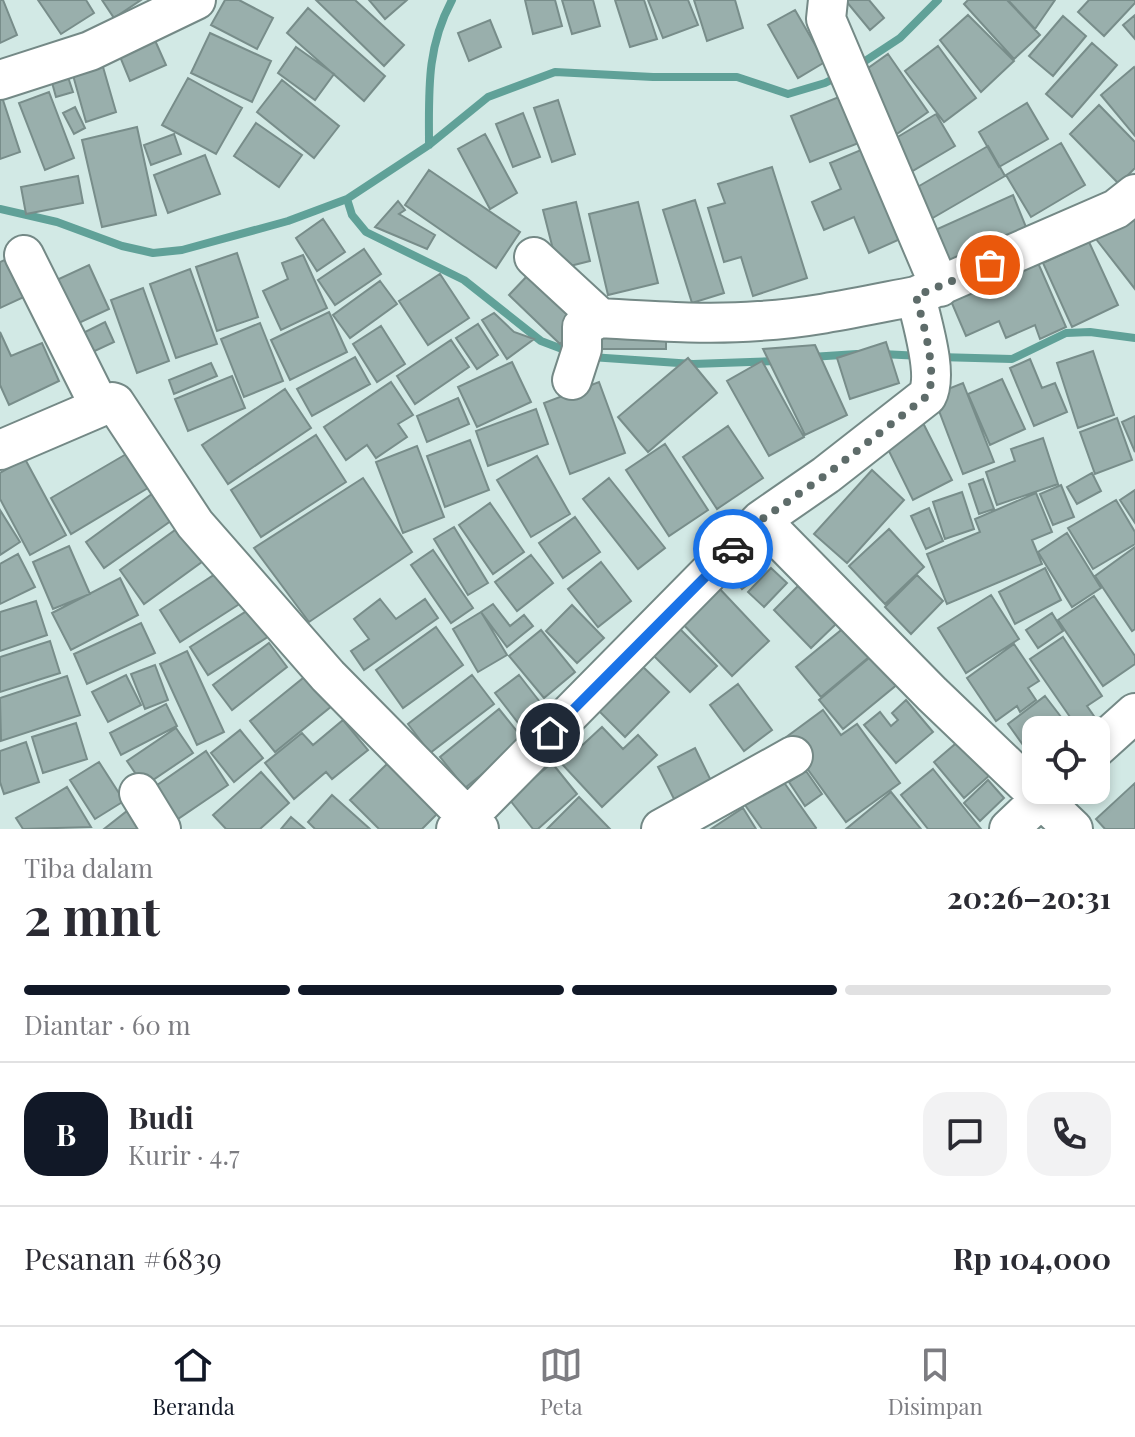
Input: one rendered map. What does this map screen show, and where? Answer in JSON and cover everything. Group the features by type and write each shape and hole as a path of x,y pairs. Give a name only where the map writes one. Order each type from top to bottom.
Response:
{"street":[{"path":"0,80 90,51 196,0"},
{"path":"0,450 112,402 117,405 195,524 328,676 467,825 761,520 826,475 927,396 932,384 926,340 928,291 858,93 826,19 828,0"},
{"path":"572,380 582,349 582,327 600,318 710,323 760,321 817,314 928,291 1116,209 1135,194"},
{"path":"24,255 100,407"},
{"path":"534,257 600,318"},
{"path":"761,520 932,694 1022,773"},
{"path":"1110,735 1135,713"},
{"path":"661,829 793,756"},
{"path":"139,793 161,829"},
{"path":"1009,829 1035,804"},
{"path":"1054,804 1073,829"}],"building":[{"path":"0,0 3,0 17,35 0,43"},
{"path":"38,0 86,0 94,13 61,34"},
{"path":"102,0 141,0 114,18"},
{"path":"225,0 239,0 273,18 257,49 211,25"},
{"path":"316,0 355,0 404,45 384,66"},
{"path":"369,0 407,0 385,19"},
{"path":"525,0 555,0 562,26 533,34"},
{"path":"562,0 593,0 600,26 572,34"},
{"path":"615,0 644,0 657,39 630,47"},
{"path":"648,0 688,0 698,25 663,38"},
{"path":"694,0 735,0 743,28 707,41"},
{"path":"848,0 869,0 884,18 870,30"},
{"path":"968,0 1007,0 1040,35 1014,59 964,4"},
{"path":"1008,0 1055,0 1035,29"},
{"path":"1089,0 1135,0 1135,3 1104,36 1078,12"},
{"path":"308,8 385,76 364,101 287,33"},
{"path":"795,10 825,62 798,78 768,25"},
{"path":"968,15 1014,61 981,92 940,40"},
{"path":"1135,15 1135,39 1123,25"},
{"path":"1063,16 1086,36 1053,76 1029,56"},
{"path":"490,20 501,47 469,61 458,33"},
{"path":"149,27 166,65 130,81 114,42"},
{"path":"210,33 271,61 252,102 191,73"},
{"path":"1092,43 1117,65 1072,117 1046,94"},
{"path":"938,46 976,98 944,122 905,71"},
{"path":"296,47 334,74 315,100 278,73"},
{"path":"888,54 928,112 891,138 866,102 879,93 864,71"},
{"path":"101,60 116,112 86,122 71,68"},
{"path":"1135,69 1135,136 1101,95"},
{"path":"67,74 73,92 56,97 51,79"},
{"path":"188,78 242,108 216,154 162,125"},
{"path":"282,80 339,126 314,158 257,112"},
{"path":"49,92 74,158 45,170 19,103"},
{"path":"849,93 869,139 810,162 791,116"},
{"path":"0,94 20,152 0,159"},
{"path":"558,100 575,154 552,162 534,108"},
{"path":"1027,103 1048,139 999,167 979,132"},
{"path":"1099,105 1135,142 1135,168 1119,184 1070,134"},
{"path":"75,107 85,128 74,134 63,113"},
{"path":"523,113 540,157 513,167 496,124"},
{"path":"936,114 955,146 904,176 886,144"},
{"path":"256,123 302,155 279,187 234,156"},
{"path":"137,127 156,215 102,227 82,140"},
{"path":"174,134 181,154 151,165 144,145"},
{"path":"485,134 517,193 490,209 458,149"},
{"path":"1061,143 1085,185 1031,217 1006,175"},
{"path":"988,146 1005,176 931,219 914,189"},
{"path":"868,147 907,236 869,253 854,217 824,230 812,202 841,189 830,163"},
{"path":"205,155 220,194 168,213 154,175"},
{"path":"772,167 807,278 753,296 741,257 724,262 708,208 725,203 718,184"},
{"path":"429,170 520,232 496,268 405,205"},
{"path":"78,176 83,203 26,214 21,187"},
{"path":"1013,195 1028,232 948,268 933,231"},
{"path":"695,200 724,293 692,303 663,210"},
{"path":"398,201 405,210 399,214 435,235 427,249 375,227"},
{"path":"576,202 590,261 558,269 543,210"},
{"path":"638,202 658,283 608,295 589,214"},
{"path":"1129,213 1135,221 1135,289 1096,239"},
{"path":"323,219 345,252 317,271 296,238"},
{"path":"1089,242 1118,305 1072,327 1043,263"},
{"path":"364,249 381,274 335,305 318,280"},
{"path":"237,253 258,317 217,331 196,267"},
{"path":"303,255 327,308 281,330 263,291 288,279 282,263"},
{"path":"1035,256 1066,327 1040,339 1035,325 1006,338 999,321 966,336 948,294"},
{"path":"9,258 26,296 0,308 0,262"},
{"path":"89,265 109,309 68,328 48,284"},
{"path":"190,269 217,344 176,358 150,284"},
{"path":"440,274 469,318 428,345 399,301"},
{"path":"529,274 581,323 560,344 509,295"},
{"path":"380,281 397,304 350,338 333,315"},
{"path":"143,288 169,361 137,373 111,300"},
{"path":"329,312 347,352 290,380 271,340"},
{"path":"494,313 514,332 534,339 507,359 482,320"},
{"path":"105,322 114,342 82,357 73,338"},
{"path":"260,323 283,381 244,397 221,339"},
{"path":"478,324 498,355 477,369 456,338"},
{"path":"381,326 405,364 377,382 353,344"},
{"path":"596,326 666,326 666,349 596,349"},
{"path":"0,332 11,356 42,343 59,381 9,405 0,385"},
{"path":"451,340 469,367 415,404 397,376"},
{"path":"886,342 899,383 850,399 837,358"},
{"path":"815,345 847,415 805,435 763,349"},
{"path":"1093,351 1114,415 1078,428 1057,363"},
{"path":"355,357 370,384 312,416 297,389"},
{"path":"688,358 717,393 648,452 618,417"},
{"path":"1030,359 1042,388 1055,383 1067,412 1034,426 1010,368"},
{"path":"762,361 804,437 769,456 727,381"},
{"path":"512,362 531,402 477,427 458,387"},
{"path":"211,363 217,376 174,394 169,380"},
{"path":"232,376 245,408 188,431 175,399"},
{"path":"1002,379 1025,429 990,445 968,394"},
{"path":"391,382 413,415 398,424 407,437 376,458 367,445 346,460 324,427"},
{"path":"599,382 625,453 570,474 544,403"},
{"path":"963,383 994,462 963,474 933,395"},
{"path":"285,389 311,428 228,484 202,445"},
{"path":"458,398 469,424 427,442 417,416"},
{"path":"536,409 548,444 488,466 476,431"},
{"path":"1135,416 1135,452 1122,422"},
{"path":"1117,418 1132,460 1095,474 1080,432"},
{"path":"921,419 952,480 913,500 883,439"},
{"path":"728,426 763,478 717,509 683,457"},
{"path":"316,435 346,482 261,537 231,490"},
{"path":"1043,438 1058,484 997,505 986,472 1015,461 1011,449"},
{"path":"470,440 489,490 445,507 427,456"},
{"path":"665,444 708,510 669,536 626,470"},
{"path":"417,446 444,517 403,533 376,462"},
{"path":"128,453 148,488 71,534 51,498"},
{"path":"537,456 570,514 531,537 497,480"},
{"path":"25,459 66,535 30,555 0,499 0,473"},
{"path":"872,470 904,500 847,563 814,534"},
{"path":"1092,473 1101,491 1077,504 1067,487"},
{"path":"363,478 412,552 309,622 254,548"},
{"path":"609,478 665,548 638,569 583,499"},
{"path":"983,479 994,509 979,514 969,484"},
{"path":"1061,485 1074,517 1053,525 1040,494"},
{"path":"1135,490 1135,523 1120,500"},
{"path":"156,491 175,518 104,568 86,542"},
{"path":"962,492 974,529 945,539 933,502"},
{"path":"1036,493 1052,532 1032,540 1042,564 947,604 927,554 980,532 975,519"},
{"path":"1116,500 1135,532 1135,544 1093,569 1068,528"},
{"path":"490,503 524,552 493,574 459,525"},
{"path":"929,508 943,541 926,549 911,516"},
{"path":"0,510 20,542 0,555"},
{"path":"575,517 600,552 563,578 539,543"},
{"path":"182,525 206,559 144,604 120,570"},
{"path":"454,527 488,583 468,595 434,539"},
{"path":"889,529 924,567 885,604 849,566"},
{"path":"1067,533 1101,588 1072,607 1038,552"},
{"path":"69,546 90,594 53,609 33,562"},
{"path":"1135,547 1135,629 1132,631 1095,576"},
{"path":"744,548 763,573 742,589 723,564"},
{"path":"433,550 473,608 451,623 411,565"},
{"path":"18,554 35,587 0,604 0,564"},
{"path":"531,555 553,583 517,611 495,582"},
{"path":"601,562 631,601 598,627 568,589"},
{"path":"771,568 787,583 764,607 748,592"},
{"path":"1045,568 1061,600 1015,624 999,592"},
{"path":"220,571 241,603 180,642 160,610"},
{"path":"917,575 943,601 911,634 885,607"},
{"path":"120,578 138,615 71,650 52,613"},
{"path":"798,586 836,624 811,648 774,610"},
{"path":"718,587 769,641 732,676 681,622"},
{"path":"991,595 1019,639 966,673 938,628"},
{"path":"1094,596 1135,656 1135,664 1103,686 1058,620"},
{"path":"380,599 396,619 425,599 438,618 364,670 351,651 369,639 354,619"},
{"path":"36,601 47,635 0,651 0,612"},
{"path":"493,604 510,626 524,615 533,626 507,647 481,612"},
{"path":"256,605 274,633 208,675 190,647"},
{"path":"572,605 604,638 577,663 546,631"},
{"path":"481,612 507,655 478,672 453,629"},
{"path":"1052,613 1063,631 1038,648 1026,630"},
{"path":"851,622 875,652 821,697 796,667"},
{"path":"141,623 155,653 87,684 74,654"},
{"path":"436,627 463,665 403,708 376,670"},
{"path":"679,628 717,666 690,692 652,654"},
{"path":"541,630 575,672 544,698 509,656"},
{"path":"1063,637 1102,696 1087,706 1094,716 1069,716 1030,659"},
{"path":"50,641 60,673 0,692 0,657"},
{"path":"269,643 287,667 232,710 213,685"},
{"path":"1014,644 1039,681 1028,688 1036,700 1020,712 1017,706 996,721 967,678"},
{"path":"187,651 224,732 197,745 160,664"},
{"path":"875,653 899,683 843,729 819,700"},
{"path":"638,662 669,692 625,737 595,707"},
{"path":"155,665 168,700 145,709 131,674"},
{"path":"313,670 338,701 275,752 250,721"},
{"path":"126,675 141,705 108,722 92,692"},
{"path":"472,675 494,704 430,753 408,724"},
{"path":"519,675 543,706 519,724 495,693"},
{"path":"67,676 80,715 1,741 0,698"},
{"path":"738,684 772,730 744,751 710,705"},
{"path":"1045,696 1060,716 1022,716 1022,744 1008,724"},
{"path":"906,700 933,732 896,763 864,725 880,712 891,726 898,720 892,713"},
{"path":"166,704 177,726 121,755 110,733"},
{"path":"499,709 524,740 465,788 440,757"},
{"path":"823,710 841,735 857,724 900,783 846,822 785,738"},
{"path":"343,720 368,750 332,779 326,772 294,799 265,763 302,733 313,745"},
{"path":"76,723 87,759 43,773 32,737"},
{"path":"602,727 623,749 638,735 657,755 602,807 562,764"},
{"path":"176,728 193,753 144,786 127,761"},
{"path":"240,730 263,758 234,782 211,753"},
{"path":"961,739 991,774 964,798 934,762"},
{"path":"26,742 39,782 4,794 0,782 0,751"},
{"path":"695,748 717,793 680,811 658,767"},
{"path":"206,751 228,785 172,823 150,790"},
{"path":"99,762 124,801 95,819 70,780"},
{"path":"552,763 577,794 538,829 533,829 509,799"},
{"path":"387,764 437,814 422,829 379,829 350,800"},
{"path":"933,769 981,829 928,829 901,795"},
{"path":"806,771 822,794 805,806 789,782"},
{"path":"261,772 289,803 260,829 226,829 213,815"},
{"path":"988,780 1004,798 980,821 964,803"},
{"path":"783,781 815,829 762,829 740,798"},
{"path":"1135,783 1135,829 1105,829 1096,819"},
{"path":"67,787 91,827 23,829 16,818"},
{"path":"891,792 921,829 846,829"},
{"path":"332,795 370,829 315,829 308,822"},
{"path":"579,797 610,829 547,829"},
{"path":"743,808 756,829 711,829"},
{"path":"127,811 142,829 104,829"},
{"path":"291,817 305,829 281,829"}],"waterway":[{"path":"429,145 429,88 433,53 452,0"},
{"path":"856,67 900,38 938,0"},
{"path":"0,209 57,222 122,246 153,253 182,250 288,221 347,199 429,145 488,97 555,72 737,77 788,94 841,75"},
{"path":"347,199 352,215 366,232 464,280 541,341 570,352"},
{"path":"938,357 1012,359 1066,333 1090,332 1135,338"},
{"path":"811,357 857,354"},
{"path":"882,354 921,356"},
{"path":"591,357 693,364 777,361"}],"way so far":[{"path":"733,549 761,520 826,475 927,396 932,384 916,296 990,265"}],"route":[{"path":"550,733 733,549"}]}
